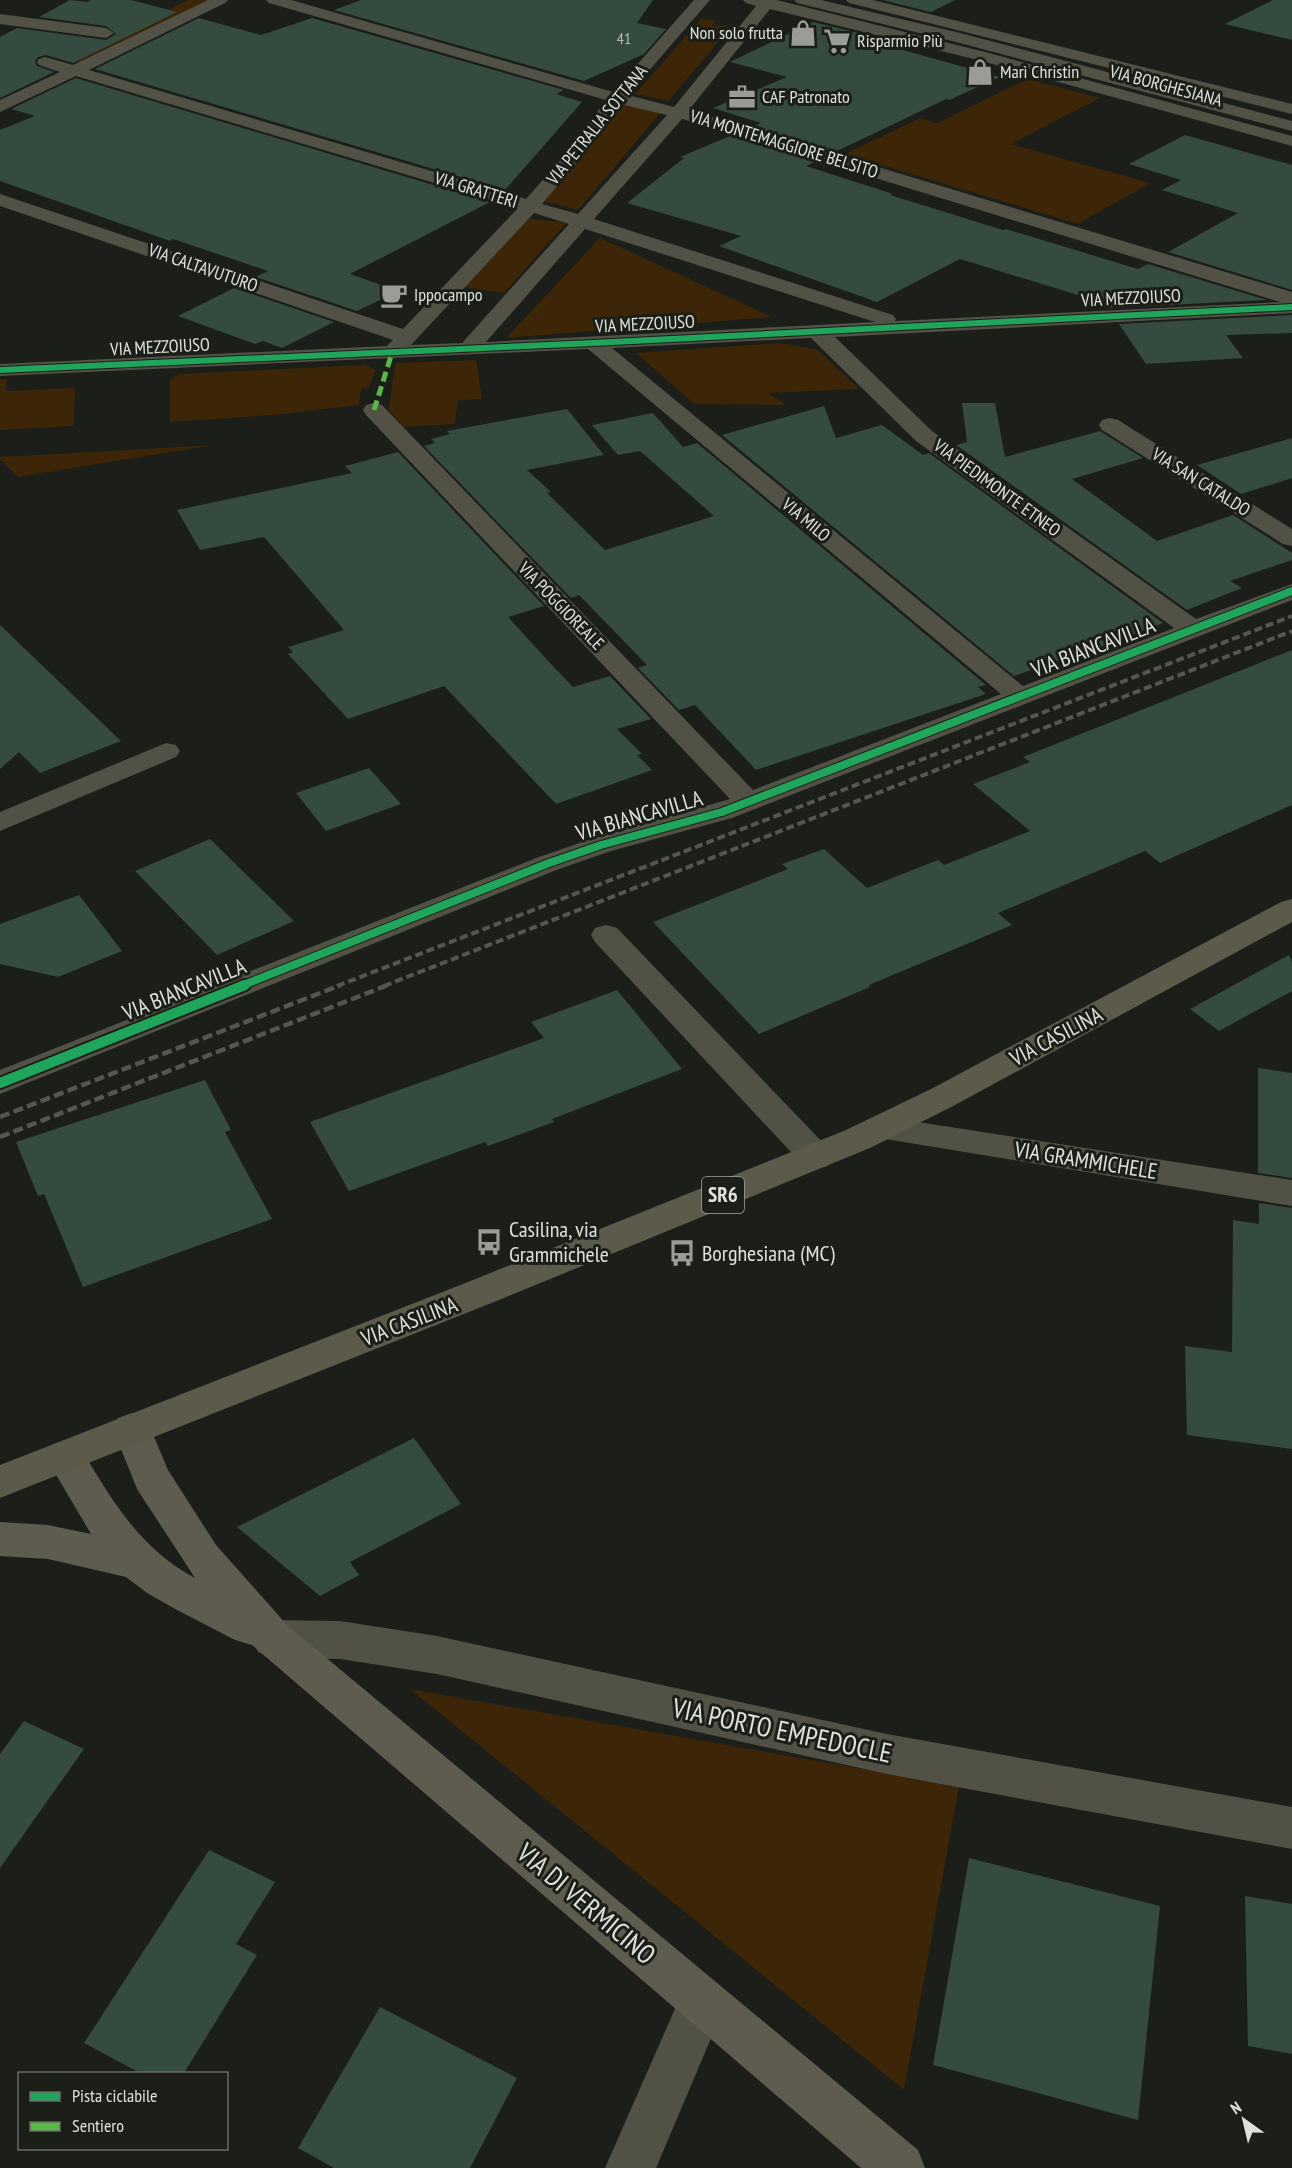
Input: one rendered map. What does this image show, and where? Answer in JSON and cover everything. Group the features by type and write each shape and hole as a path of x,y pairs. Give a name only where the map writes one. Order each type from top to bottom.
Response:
{"main road":[{"name":"VIA CASILINA","path":"0,1482 816,1157 942,1097 1292,909"},
{"name":"VIA DI VERMICINO","path":"132,1429 151,1477 202,1557 273,1639 900,2168"},
{"name":"VIA DI VERMICINO","path":"65,1456 95,1509 139,1562 177,1587 273,1639"},
{"name":"VIA DI VERMICINO","path":"0,1539 48,1542 139,1562"}],"street":[{"path":"0,107 220,0"},
{"name":"VIA MONTEMAGGIORE BELSITO","path":"274,0 616,98 678,112 1292,299"},
{"name":"VIA PETRALIA SOTTANA","path":"398,345 530,206 575,154 616,98 702,0"},
{"name":"VIA BORGHESIANA","path":"802,0 948,35 1292,126"},
{"name":"VIA BORGHESIANA","path":"854,0 1292,109"},
{"path":"468,349 678,112 762,1"},
{"name":"VIA BORGHESIANA","path":"762,1 983,56 1292,141"},
{"path":"0,19 111,31 27,70"},
{"name":"VIA GRATTERI","path":"45,62 581,221 905,325"},
{"name":"VIA CALTAVUTURO","path":"0,200 398,345"},
{"name":"VIA MEZZOIUSO","path":"0,370 398,345 468,349 593,344 905,325 1292,307"},
{"name":"VIA PIEDIMONTE ETNEO","path":"814,330 836,349 892,409 918,431 1194,630"},
{"name":"VIA MILO","path":"593,344 1019,696"},
{"name":"VIA POGGIOREALE","path":"374,410 749,802"},
{"name":"VIA SAN CATALDO","path":"1110,425 1292,538"},
{"name":"VIA BIANCAVILLA","path":"0,1083 558,860 610,843 694,821 749,802 1292,591"},
{"path":"0,822 166,751"},
{"path":"606,935 816,1157"},
{"name":"VIA GRAMMICHELE","path":"879,1128 1292,1193"},
{"name":"VIA PORTO EMPEDOCLE","path":"273,1639 351,1641 437,1655 888,1754 1292,1828"},
{"path":"630,2168 702,2003"}],"shaded area":[{"path":"188,0 208,0 79,62 66,60"},
{"path":"701,19 716,20 712,25 731,27 668,101 635,94"},
{"path":"1028,79 1100,98 1011,144 1150,183 1078,224 845,154 920,118 937,123"},
{"path":"622,102 662,111 578,210 540,200"},
{"path":"527,218 566,223 504,293 464,287"},
{"path":"600,238 772,317 506,338"},
{"path":"780,343 818,350 859,389 769,393 786,405 694,404 636,353"},
{"path":"476,360 482,399 458,400 455,424 404,427 389,410 395,363"},
{"path":"365,365 376,370 368,388 361,389 359,405 274,415 170,422 170,380 179,374"},
{"path":"0,379 7,379 6,391 75,388 74,426 0,430"},
{"path":"214,445 18,477 0,459 0,457"},
{"path":"410,1689 959,1786 904,2090"}],"building":[{"path":"70,0 87,2 91,0 131,0 177,12 73,63 46,55 38,57 35,61 37,66 54,72 0,98 0,37 17,28 106,40 116,34 106,26 39,17"},
{"path":"361,0 653,0 637,23 666,29 644,54 584,81 334,10"},
{"path":"882,0 955,0 931,12"},
{"path":"1273,0 1292,0 1292,40 1225,24"},
{"path":"199,18 261,35 312,18 564,90 556,94 582,102 505,190 95,69"},
{"path":"813,22 880,38 874,42 1000,77 949,100 946,99 835,152 752,127 761,123 713,108 787,77 730,62"},
{"path":"76,78 490,202 350,274 399,291 357,311 256,277 268,271 173,239 170,241 0,181 0,130 35,116 11,109"},
{"path":"1185,135 1292,165 1292,290 1168,252 1238,213 1162,190 1181,180 1129,164"},
{"path":"730,136 815,162 806,166 893,194 890,195 1003,230 1138,269 1148,264 1267,300 1108,308 1104,303 960,259 877,302 719,246 741,236 627,203 684,158 680,157"},
{"path":"234,288 334,322 282,348 263,341 255,344 178,316"},
{"path":"1292,315 1292,333 1226,335 1243,358 1146,364 1119,324"},
{"path":"962,403 995,403 1005,457 1100,431 1143,458 1072,479 1157,541 1233,515 1292,553 1292,560 1230,581 1242,588 1187,610 956,445 967,442"},
{"path":"824,406 836,438 882,425 923,455 929,453 1163,623 1014,676 722,435"},
{"path":"567,409 604,455 527,470 551,492 547,493 605,550 714,516 640,451 618,455 592,425 653,413 683,447 697,443 986,685 978,687 986,694 756,770 695,705 679,710 638,668 647,665 579,595 571,598 424,446 435,443 431,439 450,434 447,431"},
{"path":"1292,438 1292,478 1241,494 1197,465"},
{"path":"398,452 544,606 508,617 550,663 573,687 610,676 651,719 617,729 642,754 637,755 652,770 556,804 444,686 348,719 288,654 293,652 288,647 344,630 264,537 200,550 177,510 352,473 345,466"},
{"path":"0,625 121,741 40,773 19,752 0,769"},
{"path":"1292,650 1292,805 1160,863 1145,851 998,913 1012,925 869,985 870,987 759,1034 653,922 788,869 782,864 824,849 867,888 938,860 944,865 1030,831 973,784 1030,762 1023,757"},
{"path":"369,768 401,804 326,831 296,793"},
{"path":"210,839 294,921 217,955 135,871"},
{"path":"79,895 122,951 58,977 0,964 0,924"},
{"path":"1289,955 1292,962 1292,991 1219,1031 1190,1009"},
{"path":"617,990 682,1069 552,1119 554,1122 488,1146 485,1142 349,1191 310,1122 544,1038 531,1022"},
{"path":"1258,1068 1292,1073 1292,1178 1258,1173"},
{"path":"205,1080 231,1130 225,1132 272,1219 83,1287 44,1194 38,1196 16,1142"},
{"path":"1259,1203 1292,1208 1292,1449 1187,1435 1185,1346 1232,1352 1233,1220 1259,1224"},
{"path":"414,1438 461,1504 350,1562 359,1575 320,1596 237,1527"},
{"path":"24,1721 84,1749 0,1868 0,1754"},
{"path":"209,1850 275,1882 236,1944 257,1955 185,2072 138,2072 84,2043"},
{"path":"969,1858 1160,1906 1138,2120 933,2065"},
{"path":"1245,1896 1292,1904 1292,2054 1248,2046"},
{"path":"380,2007 517,2078 470,2168 334,2168 298,2148"}],"railway":[{"path":"337,986 1292,616"},
{"path":"384,986 1292,631"},
{"path":"0,1117 341,985"},
{"path":"0,1137 388,985"}],"marked path":[{"path":"374,410 392,353"}],"cycle path":[{"path":"0,370 593,343 1292,307"},
{"path":"0,1083 549,863 601,845 722,812 1292,591"}],"place":[{"name":"Non solo frutta","path":"803,33"},
{"name":"Risparmio Più","path":"837,41"},
{"name":"Marì Christin","path":"980,72"},
{"name":"CAF Patronato","path":"742,97"},
{"name":"Ippocampo","path":"394,295"},
{"name":"Casilina, via Grammichele","path":"489,1242"},
{"name":"Borghesiana (MC)","path":"682,1253"}]}
